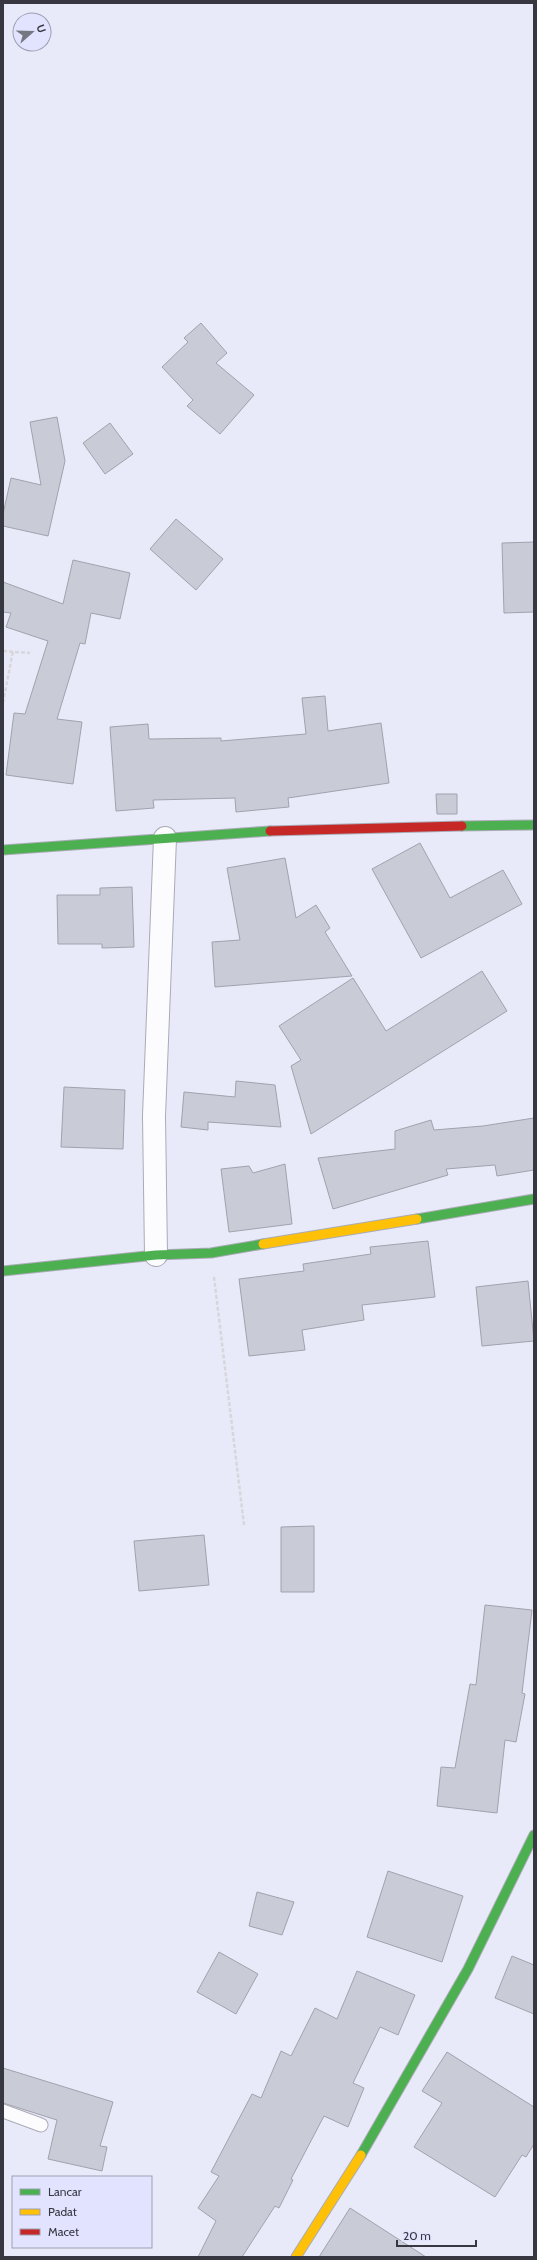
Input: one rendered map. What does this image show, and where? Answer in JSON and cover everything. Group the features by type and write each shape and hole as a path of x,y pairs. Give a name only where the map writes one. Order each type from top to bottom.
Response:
{"street":[{"path":"3,850 286,830 534,825"},
{"path":"156,1255 154,1116 165,838"},
{"path":"3,1271 156,1255 211,1253 534,1199"},
{"path":"296,2257 373,2136 468,1969 534,1835"}],"lane":[{"path":"3,2111 41,2125"}],"path":[{"path":"3,651 30,653"},
{"path":"3,703 13,651"},
{"path":"211,1253 244,1525"}],"building":[{"path":"201,323 227,353 216,363 254,395 220,434 187,406 193,400 162,367 188,342 184,338"},
{"path":"57,417 65,461 48,536 3,526 3,514 11,478 41,485 30,422"},
{"path":"110,423 133,454 105,474 83,443"},
{"path":"176,519 223,559 196,590 150,549"},
{"path":"534,542 534,612 504,613 502,543"},
{"path":"73,560 130,573 120,619 91,613 85,644 80,643 57,719 82,722 73,784 6,775 14,713 25,714 48,641 6,627 11,613 3,612 3,582 63,604"},
{"path":"325,696 328,731 381,723 389,783 288,798 289,807 236,812 235,798 153,800 154,808 116,811 110,727 148,724 149,739 221,738 221,741 306,734 302,698"},
{"path":"436,794 457,794 457,814 437,814"},
{"path":"420,843 450,898 503,870 522,904 421,958 372,869"},
{"path":"285,858 296,918 316,905 330,928 325,932 352,976 215,987 212,942 240,940 227,868"},
{"path":"132,887 134,947 102,948 102,944 58,944 57,895 100,895 100,888"},
{"path":"482,971 507,1011 311,1134 291,1066 301,1060 279,1026 353,978 386,1031"},
{"path":"236,1081 275,1085 281,1127 208,1122 208,1130 181,1127 184,1092 235,1097"},
{"path":"64,1087 125,1090 123,1149 61,1147"},
{"path":"534,1118 534,1170 497,1176 495,1165 446,1169 448,1175 333,1209 318,1158 395,1149 395,1131 431,1120 434,1130 483,1126"},
{"path":"285,1164 292,1224 229,1232 221,1169 249,1166 253,1173"},
{"path":"428,1241 435,1297 362,1305 364,1320 302,1330 305,1350 249,1356 239,1279 304,1271 303,1264 371,1254 370,1247"},
{"path":"528,1281 534,1341 482,1346 476,1287"},
{"path":"314,1526 314,1592 281,1592 281,1527"},
{"path":"204,1535 209,1585 139,1591 134,1541"},
{"path":"485,1605 532,1610 522,1693 525,1694 516,1742 505,1740 497,1813 437,1806 441,1767 455,1768 470,1684 476,1685"},
{"path":"388,1871 463,1896 442,1962 367,1937"},
{"path":"257,1892 294,1902 282,1935 249,1926"},
{"path":"219,1952 258,1974 236,2014 197,1992"},
{"path":"512,1956 534,1965 534,2014 495,1998"},
{"path":"357,1971 415,1995 398,2035 380,2027 353,2083 364,2088 348,2127 324,2116 291,2179 293,2180 279,2208 275,2206 242,2257 198,2257 216,2221 198,2208 219,2176 211,2172 252,2094 261,2098 281,2051 291,2056 315,2008 337,2019"},
{"path":"447,2052 534,2107 534,2144 526,2157 522,2155 495,2197 414,2147 442,2103 422,2091"},
{"path":"3,2068 113,2102 100,2146 107,2147 102,2171 48,2159 57,2120 3,2103"},
{"path":"350,2208 426,2257 319,2257"}],"traffic: fast":[{"path":"462,826 534,825"},
{"path":"3,850 270,831"},
{"path":"417,1219 534,1199"},
{"path":"3,1271 156,1255 211,1253 263,1244"},
{"path":"361,2155 468,1969 534,1835"}],"traffic: slow":[{"path":"263,1244 417,1219"},
{"path":"296,2257 361,2155"}],"traffic: jam":[{"path":"270,831 462,826"}]}
